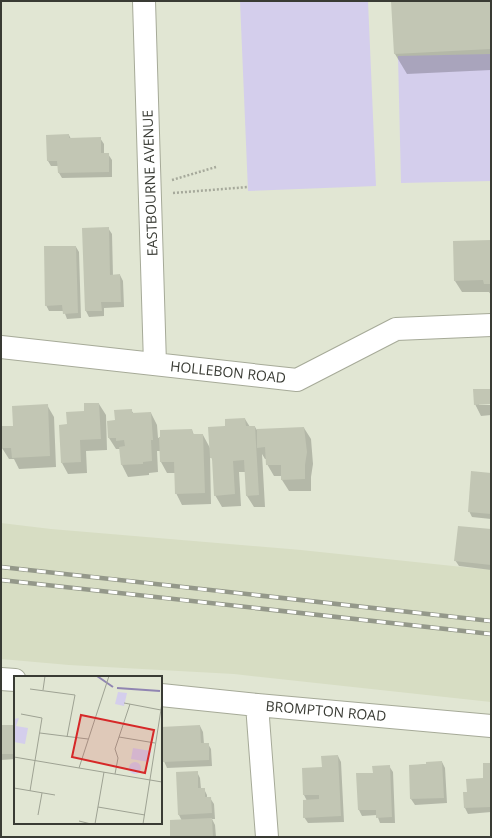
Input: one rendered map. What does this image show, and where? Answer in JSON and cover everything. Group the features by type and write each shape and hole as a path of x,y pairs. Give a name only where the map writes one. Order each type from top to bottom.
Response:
{"street":[{"name":"EASTBOURNE AVENUE","path":"144,1 155,364"},
{"name":"HOLLEBON ROAD","path":"1,347 297,380 396,329 491,325"},
{"path":"1,679 14,680"},
{"name":"BROMPTON ROAD","path":"162,695 491,726"},
{"path":"257,705 267,837"}],"path":[{"path":"171,180 216,167"},
{"path":"172,193 248,187"}],"shaded area":[{"path":"240,1 368,1 376,186 248,191"},
{"path":"491,54 491,181 401,183 398,56"},
{"path":"1,523 51,529 301,550 491,570 491,702 234,674 69,665 1,659"}],"building":[{"path":"391,1 491,1 491,49 394,54"},
{"path":"69,134 69,138 101,137 101,153 109,153 109,172 58,173 57,161 47,161 46,135"},
{"path":"109,227 110,275 120,274 121,302 101,302 102,311 85,311 82,228"},
{"path":"491,240 491,284 484,284 483,280 454,281 453,241"},
{"path":"44,246 76,246 78,313 63,314 62,305 45,306"},
{"path":"473,389 491,389 491,404 474,405"},
{"path":"84,403 99,403 101,439 80,440 81,462 61,463 59,425 67,424 66,412 84,411"},
{"path":"48,404 50,456 12,458 11,448 1,448 1,426 13,426 12,406"},
{"path":"132,409 132,413 151,412 153,440 151,440 152,461 143,462 143,464 121,465 119,447 125,446 124,440 116,441 116,438 108,438 107,421 115,420 114,410"},
{"path":"245,418 246,426 255,426 259,495 246,496 244,460 233,461 235,494 214,496 212,458 210,458 208,427 225,426 225,419"},
{"path":"304,427 307,452 305,479 281,480 281,465 266,465 265,447 257,448 257,429"},
{"path":"192,429 193,434 203,434 205,493 175,494 174,462 160,462 160,430"},
{"path":"471,471 491,473 491,514 468,512"},
{"path":"458,526 491,529 491,565 454,561"},
{"path":"1,725 14,725 14,754 1,754"},
{"path":"200,725 201,743 209,743 209,760 163,762 162,727"},
{"path":"338,755 341,816 303,818 303,800 319,799 319,795 303,795 302,768 322,767 321,756"},
{"path":"442,761 444,798 410,799 409,765"},
{"path":"483,763 491,763 491,807 464,808 463,792 467,792 466,779 483,778"},
{"path":"390,765 392,817 376,818 376,810 358,810 356,773 373,773 372,766"},
{"path":"198,771 198,788 205,788 205,797 211,797 212,813 178,815 176,772"},
{"path":"212,818 213,837 170,837 170,820"}],"railway":[{"path":"1,567 491,621"},
{"path":"1,580 491,634"}]}
